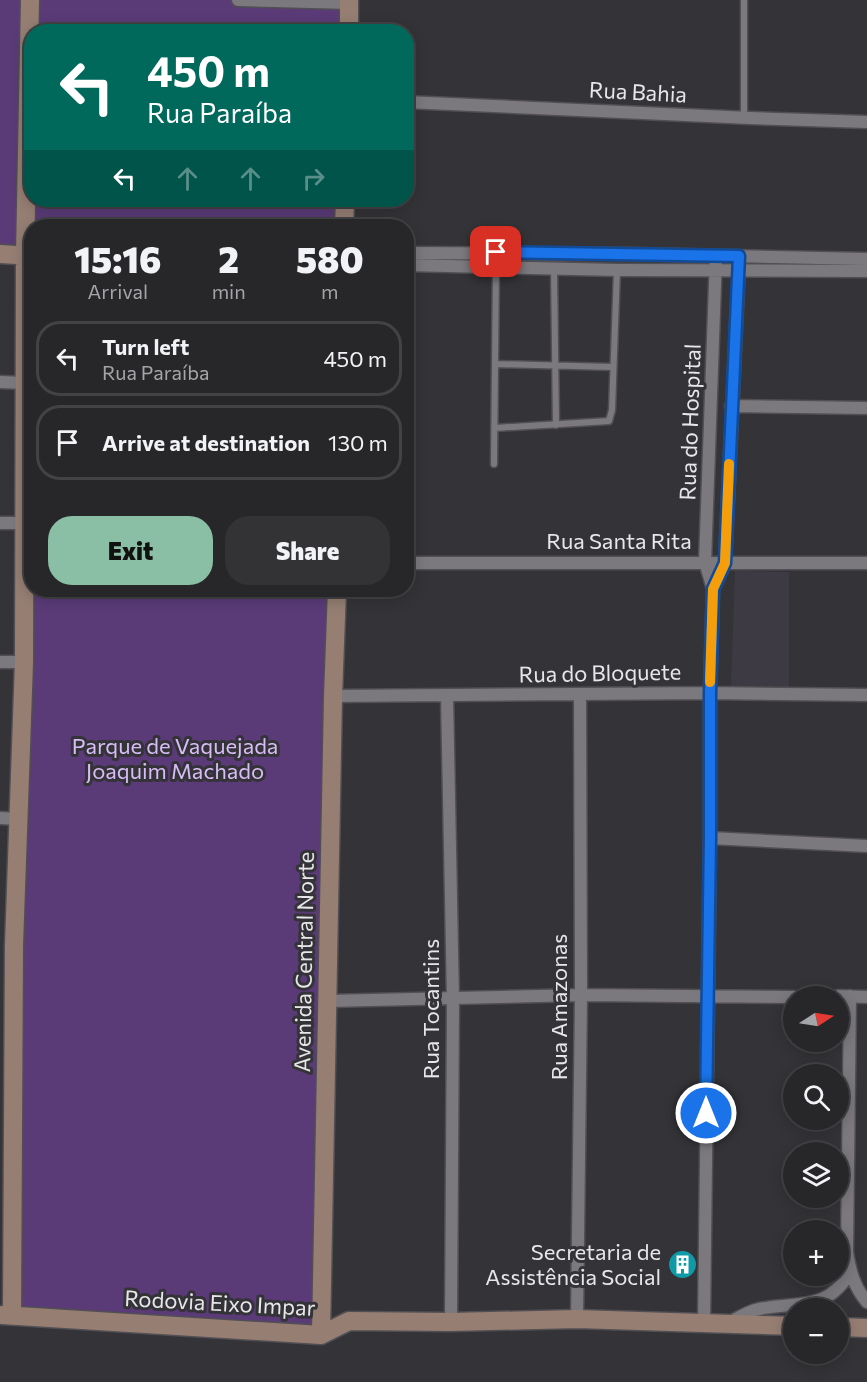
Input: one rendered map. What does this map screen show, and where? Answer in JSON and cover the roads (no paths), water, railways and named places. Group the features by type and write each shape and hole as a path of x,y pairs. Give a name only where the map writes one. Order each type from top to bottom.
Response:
{"street":[{"path":"30,0 30,24"},
{"path":"238,0 349,2 349,24"},
{"name":"Rua Bahia","path":"414,102 867,122"},
{"path":"0,245 24,250"},
{"path":"0,255 24,252"},
{"path":"414,253 496,252 867,259"},
{"name":"Rua do Hospital","path":"704,1323 713,589 705,562 716,256"},
{"name":"Rua do Hospital","path":"713,589 725,563 739,256"},
{"path":"414,265 617,270 867,271"},
{"path":"0,382 24,383"},
{"path":"731,406 867,408"},
{"path":"0,523 24,523"},
{"name":"Rua Santa Rita","path":"414,563 867,563"},
{"path":"6,1315 7,944 19,819 24,597"},
{"name":"Avenida Central Norte","path":"321,1335 337,597"},
{"path":"0,662 24,662"},
{"name":"Rua do Bloquete","path":"333,696 710,693 867,695"},
{"name":"Rua Amazonas","path":"578,1319 581,996 580,694"},
{"name":"Rua Tocantins","path":"447,696 453,1000 451,1322"},
{"path":"0,818 19,819"},
{"path":"710,838 867,846"},
{"path":"328,1001 581,996 783,997"},
{"path":"849,996 867,997"},
{"path":"845,1052 847,1252 850,1272 867,1302"},
{"path":"727,1324 753,1311 815,1302 842,1287 850,1272"},
{"name":"Rodovia Eixo Impar","path":"6,1315 321,1335 349,1321 451,1322 578,1319 783,1326"},
{"path":"849,1327 867,1328"}],"lane":[{"path":"744,0 744,118"},
{"path":"494,464 496,252"},
{"path":"554,268 556,425"},
{"path":"495,428 609,421 612,410 617,270"},
{"path":"495,364 613,367"}],"place":[{"name":"Secretaria de Assistência Social","path":"682,1265"}],"park label":[{"name":"Parque de Vaquejada Joaquim Machado","path":"175,758"}]}
